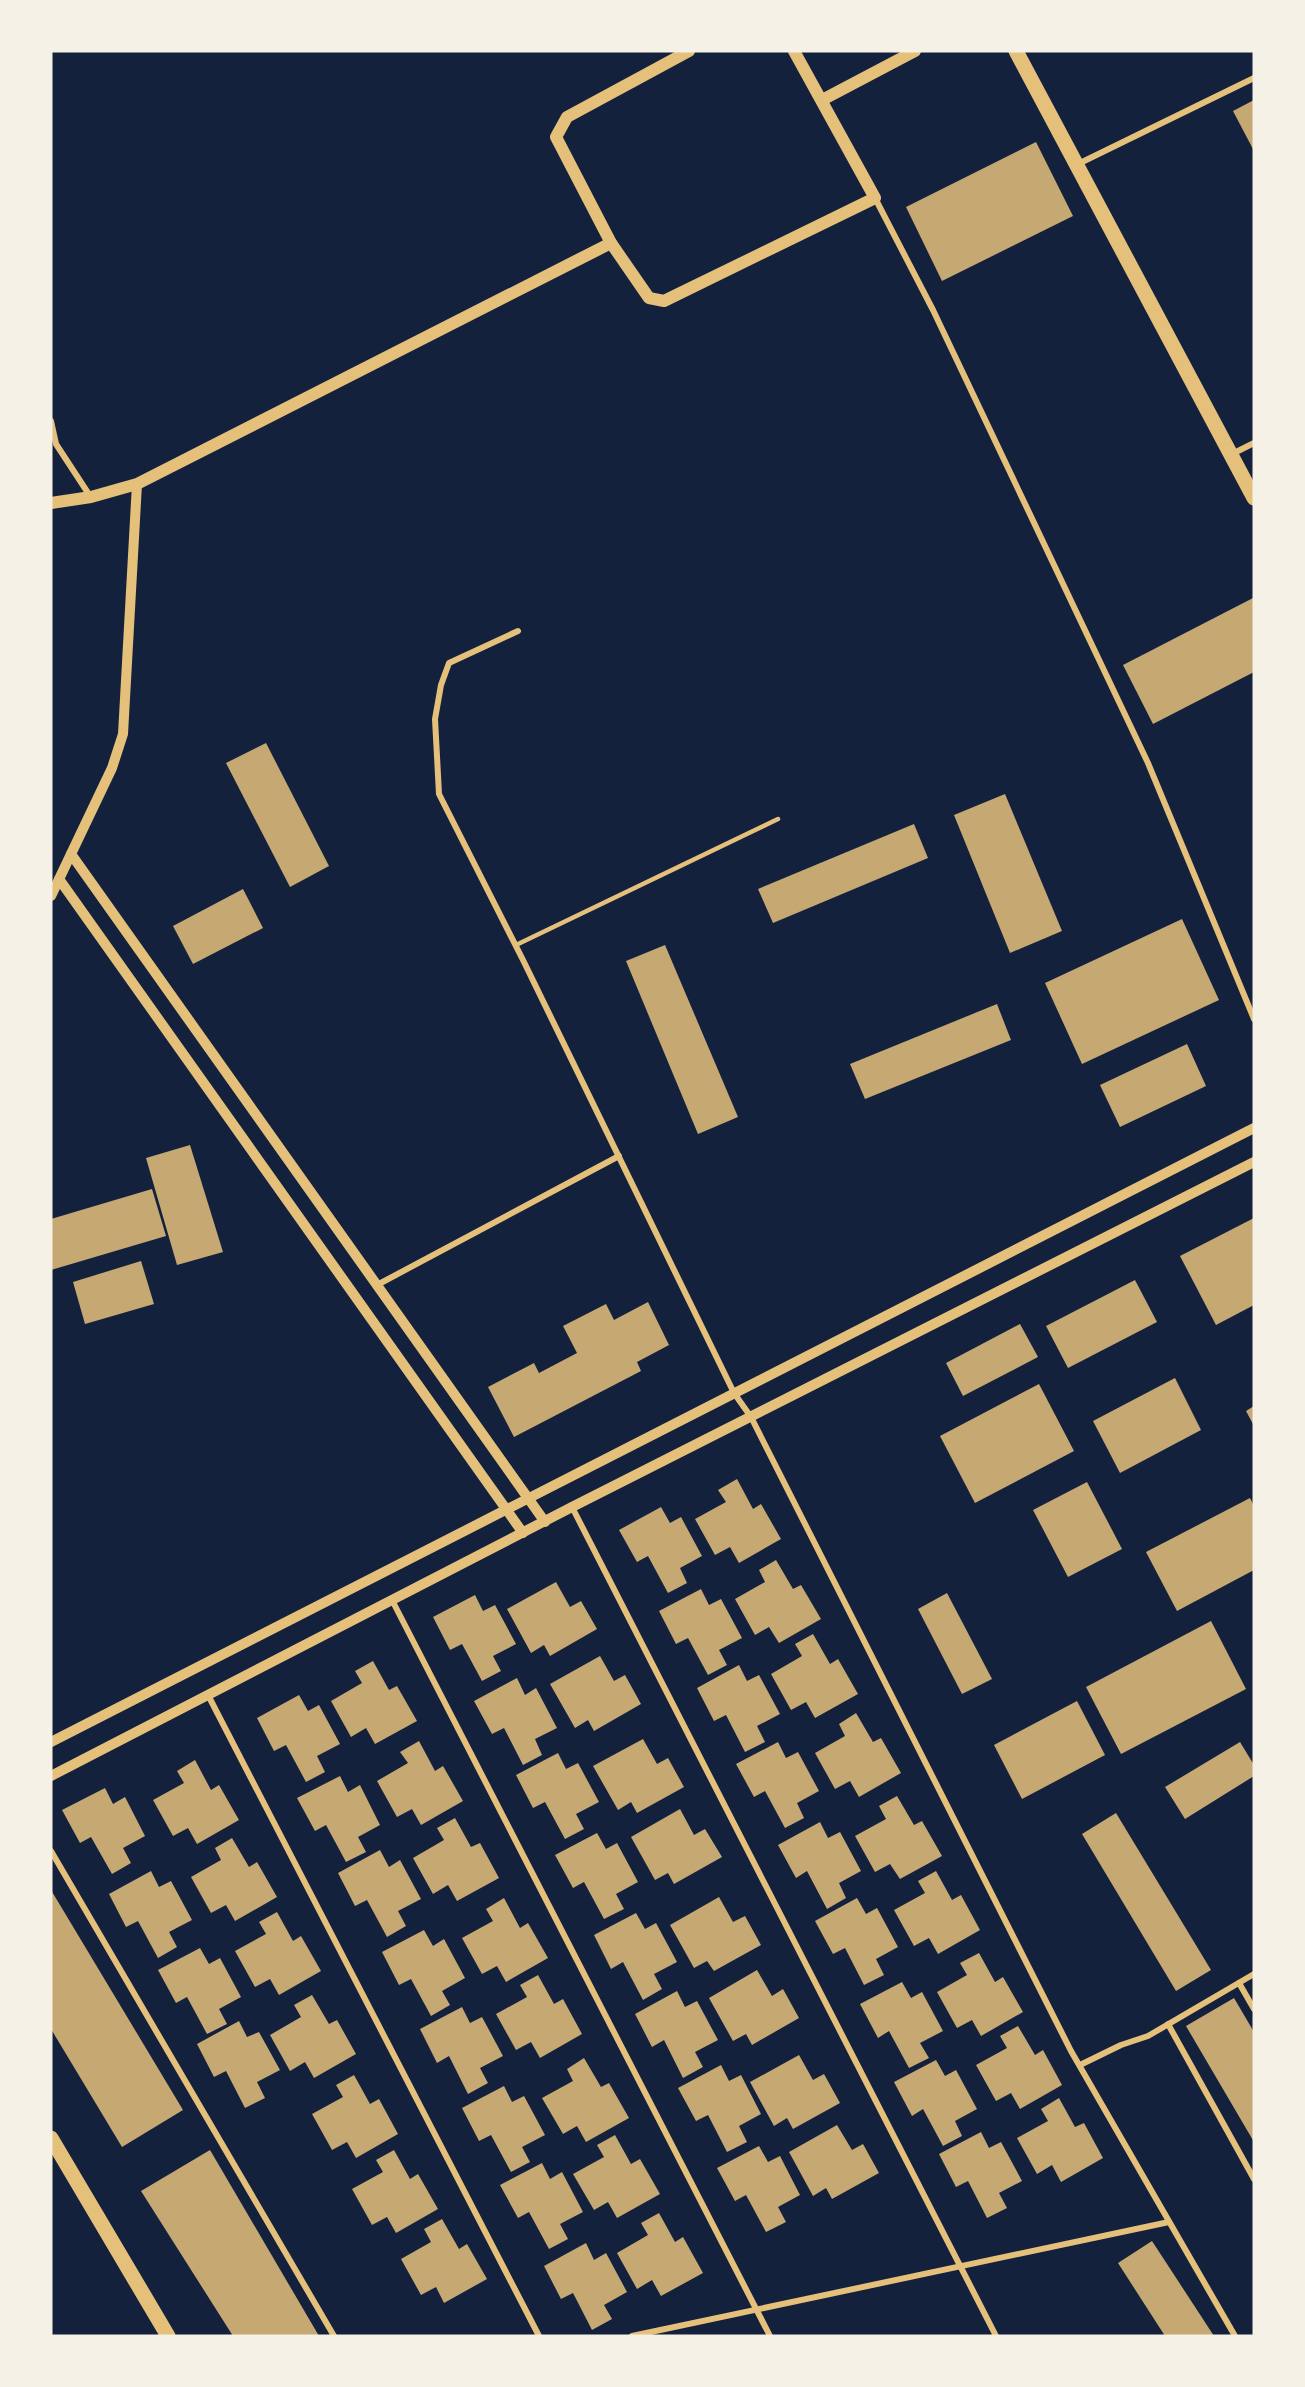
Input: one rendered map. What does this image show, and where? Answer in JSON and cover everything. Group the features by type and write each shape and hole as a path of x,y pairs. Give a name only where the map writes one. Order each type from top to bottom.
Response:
{"main road":[{"path":"689,51 567,117 556,137 611,243 649,298 664,301 875,198 794,51"},
{"path":"822,100 915,51"},
{"path":"1016,51 1254,498"},
{"path":"51,503 91,497 136,484 611,243"},
{"path":"51,2138 168,2336"}],"street":[{"path":"1078,164 1254,78"},
{"path":"875,198 933,310 1148,763 1254,1019"},
{"path":"51,421 56,444 91,497"},
{"path":"1232,454 1254,442"},
{"path":"51,896 55,882 112,768 123,734 136,484"},
{"path":"518,631 449,663 441,685 435,718 439,794 516,945 734,1393 751,1417 1080,2065 1235,2336"},
{"path":"71,854 545,1521"},
{"path":"55,882 523,1533"},
{"path":"51,1742 1254,1128"},
{"path":"376,1285 619,1156"},
{"path":"51,1776 572,1507 1254,1162"},
{"path":"572,1507 962,2265 996,2336"},
{"path":"392,1600 758,2308 770,2336"},
{"path":"208,1695 539,2336"},
{"path":"51,1851 334,2336"},
{"path":"1080,2065 1121,2045 1148,2036 1254,1974"},
{"path":"1239,1983 1254,2009"},
{"path":"1168,2024 1254,2179"},
{"path":"632,2336 1170,2222"}],"lane":[{"path":"516,945 778,819"}],"building":[{"path":"1254,100 1254,151 1233,111"},
{"path":"1036,142 1073,216 942,281 906,207"},
{"path":"1253,598 1254,672 1153,724 1123,665"},
{"path":"266,743 329,866 290,887 226,763"},
{"path":"1005,794 1062,931 1010,953 954,815"},
{"path":"914,824 928,858 773,923 758,889"},
{"path":"243,889 263,928 193,964 173,926"},
{"path":"1182,919 1219,1000 1082,1064 1045,983"},
{"path":"665,945 738,1117 698,1134 626,961"},
{"path":"997,1004 1011,1040 865,1099 850,1064"},
{"path":"1187,1044 1206,1086 1120,1127 1100,1085"},
{"path":"190,1145 223,1252 177,1265 146,1158"},
{"path":"152,1189 166,1236 51,1270 51,1219"},
{"path":"1254,1218 1254,1305 1216,1325 1180,1256"},
{"path":"141,1261 154,1304 85,1324 73,1282"},
{"path":"1135,1280 1157,1322 1068,1368 1046,1326"},
{"path":"648,1302 669,1345 637,1362 641,1371 514,1437 488,1387 534,1363 539,1373 577,1353 563,1326 606,1304 614,1320"},
{"path":"1020,1324 1038,1357 963,1396 946,1363"},
{"path":"1175,1378 1201,1430 1120,1473 1093,1421"},
{"path":"1039,1384 1074,1451 975,1503 940,1436"},
{"path":"1254,1406 1254,1426 1246,1411"},
{"path":"737,1479 753,1509 761,1504 781,1539 739,1563 730,1547 715,1555 695,1519 726,1502 718,1490"},
{"path":"1087,1482 1122,1549 1068,1577 1033,1510"},
{"path":"1250,1498 1254,1506 1254,1570 1177,1611 1146,1552"},
{"path":"661,1507 670,1523 681,1517 702,1556 680,1568 687,1583 668,1593 648,1556 637,1562 619,1530"},
{"path":"776,1560 793,1589 801,1585 821,1619 779,1643 769,1627 755,1635 735,1599 765,1582 759,1570"},
{"path":"556,1582 570,1607 581,1601 597,1629 550,1656 544,1645 531,1653 507,1609"},
{"path":"701,1589 709,1605 721,1599 742,1638 719,1650 727,1665 708,1675 688,1638 676,1644 659,1611"},
{"path":"947,1593 992,1679 962,1694 918,1609"},
{"path":"475,1595 483,1611 495,1605 516,1644 493,1656 501,1671 482,1681 462,1644 450,1650 433,1617"},
{"path":"1211,1621 1246,1689 1121,1754 1086,1687"},
{"path":"813,1634 830,1664 838,1659 858,1694 815,1718 806,1702 791,1710 771,1674 802,1656 795,1644"},
{"path":"600,1656 614,1681 625,1675 641,1704 594,1731 588,1720 575,1728 550,1684"},
{"path":"373,1661 389,1690 397,1686 417,1721 375,1744 366,1728 351,1737 331,1701 362,1683 355,1671"},
{"path":"739,1665 747,1681 759,1675 780,1714 757,1726 765,1742 745,1752 726,1715 714,1721 697,1688"},
{"path":"517,1678 525,1695 536,1688 557,1728 535,1739 542,1755 523,1765 504,1728 492,1734 474,1701"},
{"path":"299,1695 308,1711 319,1705 340,1744 317,1756 325,1772 306,1782 286,1745 274,1751 257,1718"},
{"path":"1077,1701 1105,1755 1022,1799 994,1745"},
{"path":"856,1713 873,1742 881,1738 901,1773 859,1797 850,1781 835,1789 815,1753 845,1736 839,1724"},
{"path":"643,1739 657,1764 668,1758 684,1787 637,1813 631,1802 618,1810 593,1766"},
{"path":"419,1741 435,1771 443,1766 463,1801 421,1825 412,1809 397,1817 377,1781 408,1763 400,1752"},
{"path":"778,1742 786,1758 798,1752 819,1791 797,1803 804,1818 785,1828 765,1791 754,1797 736,1764"},
{"path":"1240,1742 1254,1765 1254,1776 1185,1819 1165,1787"},
{"path":"558,1753 566,1769 578,1763 599,1802 576,1814 584,1829 565,1839 545,1802 533,1808 516,1775"},
{"path":"195,1760 211,1790 219,1785 239,1820 197,1844 188,1828 173,1836 153,1800 184,1783 177,1771"},
{"path":"340,1776 348,1792 360,1785 380,1825 358,1837 366,1852 346,1862 326,1825 315,1831 297,1798"},
{"path":"105,1788 113,1804 125,1797 145,1836 123,1848 131,1863 112,1874 91,1837 80,1843 62,1810"},
{"path":"897,1796 914,1825 922,1821 942,1856 900,1879 890,1864 875,1872 855,1836 886,1819 879,1806"},
{"path":"680,1809 694,1835 705,1829 722,1857 674,1884 668,1873 655,1880 631,1837"},
{"path":"1116,1813 1211,1970 1176,1991 1082,1834"},
{"path":"455,1818 471,1847 480,1843 499,1878 457,1901 448,1885 433,1894 413,1858 444,1840 437,1828"},
{"path":"820,1822 828,1838 840,1832 861,1871 839,1883 846,1898 827,1909 807,1871 796,1878 778,1845"},
{"path":"597,1833 606,1849 617,1843 638,1882 616,1894 624,1909 604,1919 584,1882 573,1888 555,1855"},
{"path":"232,1838 249,1867 257,1862 277,1897 235,1921 226,1905 211,1913 191,1877 221,1860 215,1848"},
{"path":"380,1850 389,1867 400,1860 421,1899 398,1911 406,1926 387,1937 367,1900 355,1906 338,1873"},
{"path":"151,1871 159,1887 171,1881 192,1920 169,1932 177,1947 158,1958 138,1921 126,1927 109,1894"},
{"path":"936,1871 952,1900 961,1895 980,1930 938,1954 929,1938 914,1946 894,1910 925,1893 918,1881"},
{"path":"51,1890 183,2110 122,2147 51,2029"},
{"path":"719,1897 733,1922 745,1916 761,1945 714,1971 707,1961 694,1968 670,1925"},
{"path":"504,1898 520,1928 528,1923 548,1958 506,1982 497,1966 482,1974 462,1938 493,1921 486,1909"},
{"path":"857,1898 866,1914 877,1908 898,1947 876,1959 884,1975 864,1985 845,1948 833,1954 815,1921"},
{"path":"277,1912 293,1941 301,1936 321,1971 279,1995 270,1979 255,1987 235,1951 266,1934 259,1922"},
{"path":"636,1913 645,1929 656,1923 677,1962 654,1974 662,1989 643,2000 623,1962 611,1969 594,1935"},
{"path":"424,1930 433,1946 444,1939 465,1978 442,1991 450,2005 431,2016 411,1979 399,1985 382,1952"},
{"path":"200,1948 209,1964 220,1958 241,1997 219,2009 227,2024 207,2034 187,1997 176,2003 158,1970"},
{"path":"979,1953 995,1982 1003,1977 1023,2012 981,2036 972,2020 957,2028 937,1992 967,1975 960,1963"},
{"path":"757,1970 772,1996 783,1989 799,2018 752,2045 746,2034 733,2041 709,1998"},
{"path":"538,1975 554,2004 563,1999 582,2034 540,2058 531,2042 516,2050 496,2014 527,1997 520,1985"},
{"path":"902,1982 911,1998 922,1992 943,2031 920,2043 929,2058 909,2068 889,2031 878,2038 860,2004"},
{"path":"677,1991 685,2007 697,2001 718,2040 695,2052 703,2067 683,2078 664,2040 652,2047 635,2014"},
{"path":"312,1995 329,2024 337,2020 356,2054 314,2078 305,2062 290,2071 270,2035 301,2017 294,2005"},
{"path":"1234,1998 1254,2032 1254,2142 1186,2026"},
{"path":"462,2007 470,2023 482,2017 503,2056 480,2068 488,2083 468,2094 449,2056 437,2063 420,2029"},
{"path":"239,2021 247,2037 259,2032 280,2070 257,2082 265,2098 245,2108 226,2071 214,2077 197,2044"},
{"path":"1018,2026 1035,2055 1043,2050 1062,2085 1020,2109 1011,2093 996,2101 976,2065 1007,2048 1000,2036"},
{"path":"799,2055 813,2080 824,2074 840,2103 793,2129 787,2118 774,2126 750,2082"},
{"path":"584,2058 601,2087 609,2083 629,2118 586,2142 577,2126 563,2134 542,2098 573,2081 567,2069"},
{"path":"936,2060 945,2076 956,2070 977,2109 955,2121 962,2136 943,2146 923,2109 912,2116 894,2082"},
{"path":"721,2065 729,2081 741,2075 761,2114 739,2126 747,2142 727,2152 708,2115 696,2121 678,2088"},
{"path":"354,2075 370,2104 379,2099 398,2134 356,2158 347,2142 332,2150 312,2114 343,2097 336,2085"},
{"path":"504,2086 512,2102 524,2096 545,2135 522,2147 530,2162 511,2172 491,2135 479,2141 462,2108"},
{"path":"1059,2098 1075,2127 1084,2123 1103,2158 1061,2182 1052,2165 1037,2174 1017,2138 1048,2121 1041,2109"},
{"path":"837,2125 852,2150 863,2144 879,2173 832,2199 826,2188 813,2196 789,2152"},
{"path":"981,2132 989,2148 1001,2142 1022,2181 999,2193 1007,2208 987,2218 968,2181 956,2187 939,2154"},
{"path":"615,2135 631,2164 640,2159 660,2194 617,2218 608,2202 594,2210 573,2174 604,2157 597,2145"},
{"path":"759,2146 768,2162 780,2156 800,2195 778,2207 786,2222 766,2232 746,2195 735,2201 717,2168"},
{"path":"210,2150 319,2336 233,2336 141,2191"},
{"path":"394,2150 410,2179 418,2174 438,2209 396,2233 387,2217 372,2225 352,2189 383,2172 376,2160"},
{"path":"542,2163 550,2179 562,2172 583,2212 560,2224 568,2239 549,2249 529,2212 518,2218 500,2185"},
{"path":"659,2213 675,2242 683,2237 703,2273 661,2296 652,2280 637,2289 617,2253 648,2235 641,2223"},
{"path":"442,2219 459,2249 467,2244 487,2279 444,2303 436,2287 421,2295 401,2259 431,2242 424,2229"},
{"path":"1152,2241 1214,2336 1165,2336 1118,2263"},
{"path":"586,2243 594,2260 606,2253 627,2292 604,2305 612,2319 592,2330 573,2293 561,2299 544,2266"}]}
